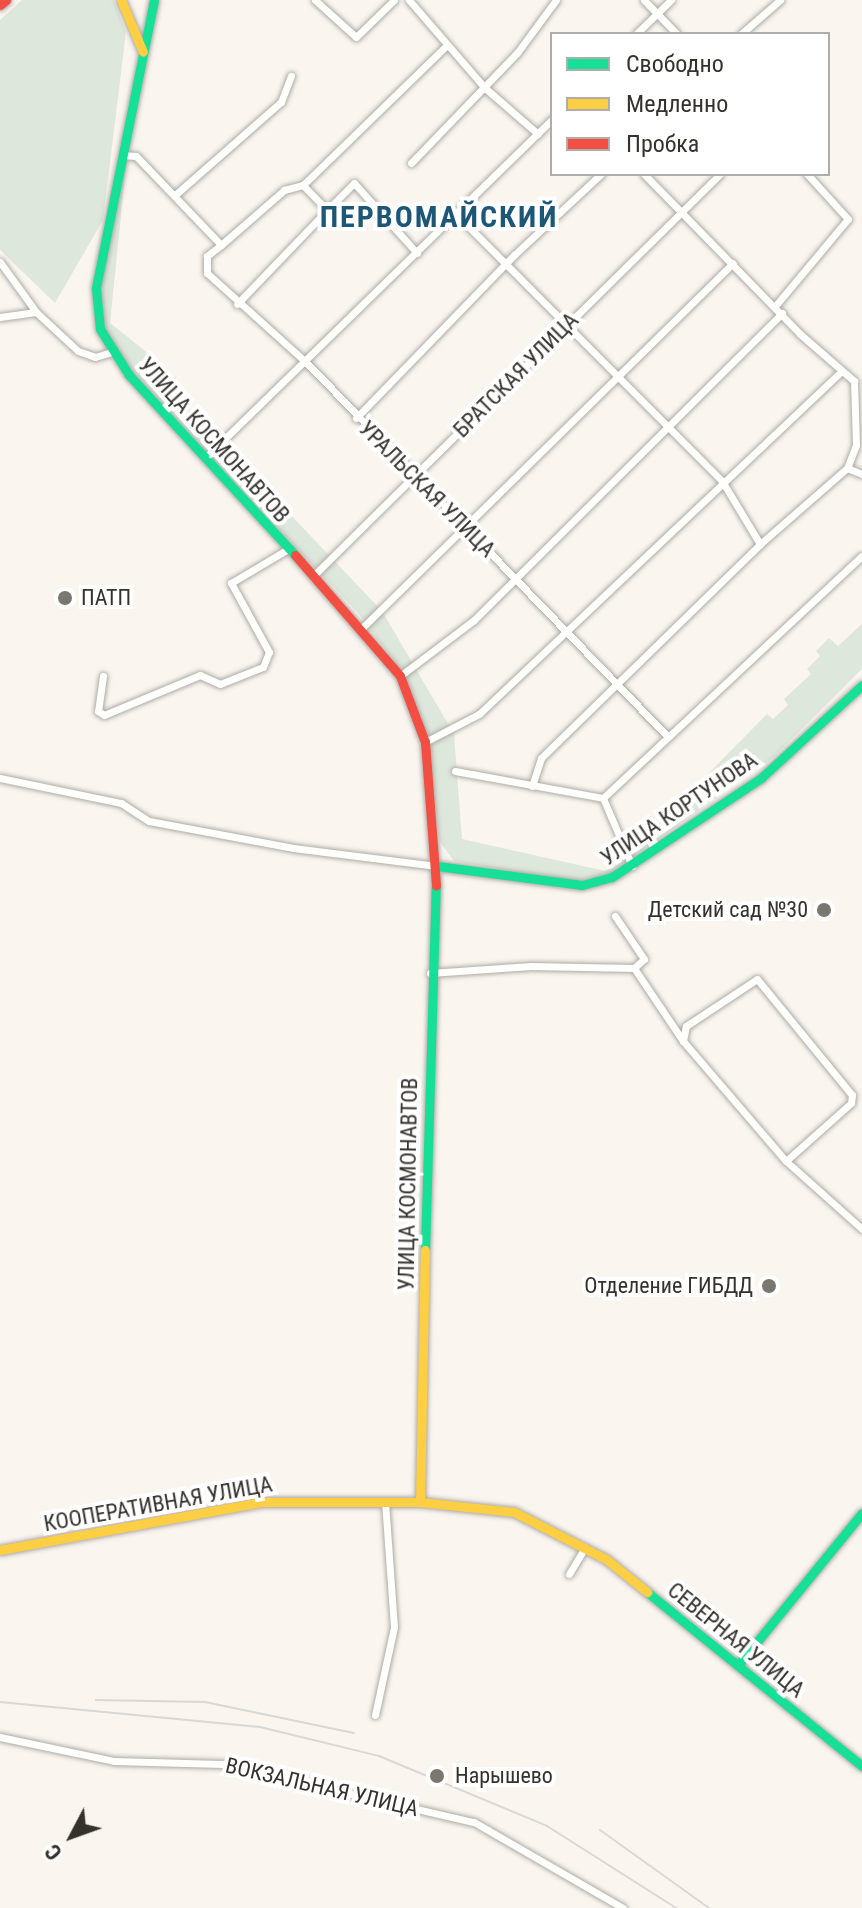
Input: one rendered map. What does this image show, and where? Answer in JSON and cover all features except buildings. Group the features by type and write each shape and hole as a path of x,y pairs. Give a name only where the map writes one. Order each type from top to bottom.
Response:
{"main road":[{"path":"0,5 6,0"},
{"path":"121,0 144,54"},
{"name":"УЛИЦА КОСМОНАВТОВ","path":"154,0 96,288 100,329 111,352 362,628 400,676 425,742 437,866 430,973 420,1502"},
{"name":"УЛИЦА КОРТУНОВА","path":"437,866 582,885 632,866 761,778 862,685"},
{"name":"КООПЕРАТИВНАЯ УЛИЦА","path":"0,1550 262,1502 420,1502"},
{"name":"СЕВЕРНАЯ УЛИЦА","path":"420,1502 514,1512 585,1547 862,1766"},
{"path":"738,1665 862,1513"}],"street":[{"path":"315,0 356,37 394,0"},
{"path":"409,0 485,88 538,134"},
{"path":"411,163 485,88 556,0"},
{"path":"644,0 675,32"},
{"path":"638,32 671,0"},
{"path":"743,32 780,0"},
{"path":"122,155 136,156 221,245 284,190 303,185 446,46"},
{"path":"175,195 281,102 291,76"},
{"path":"206,457 550,121"},
{"path":"356,418 509,262 599,176"},
{"path":"532,786 541,758 760,544 847,468 856,445 854,381 841,372 646,176"},
{"name":"БРАТСКАЯ УЛИЦА","path":"313,576 718,176"},
{"path":"776,305 847,223 845,212 809,176"},
{"path":"237,304 354,183 417,253"},
{"path":"303,185 327,210"},
{"path":"457,215 509,262 722,481 760,544"},
{"name":"УРАЛЬСКАЯ УЛИЦА","path":"221,245 204,263 237,304 306,362 356,418 466,526 668,737"},
{"path":"0,262 36,312 78,351 95,357 111,352"},
{"path":"362,628 733,263"},
{"path":"0,317 36,312"},
{"path":"400,676 450,642 782,313"},
{"path":"425,742 479,714 722,481 841,372"},
{"path":"847,468 862,474"},
{"path":"103,676 98,711 104,715 200,675 220,684 263,667 269,652 231,583 288,549"},
{"path":"603,798 862,556"},
{"path":"455,771 603,798"},
{"path":"0,778 121,803 149,821 293,848 437,866"},
{"path":"603,798 632,866"},
{"path":"430,973 531,966 634,968 644,959 615,916"},
{"path":"634,968 683,1041 786,1161 862,1229"},
{"path":"683,1041 686,1026 757,979 852,1095 851,1103 786,1161"},
{"path":"375,1715 392,1641 385,1501"},
{"path":"569,1574 585,1547"},
{"name":"ВОКЗАЛЬНАЯ УЛИЦА","path":"0,1737 114,1761 222,1764 474,1822 623,1908"}],"shaded area":[{"path":"22,0 114,0 126,32 103,220 55,303 0,250 0,20"},
{"path":"127,156 110,323 154,358 148,365 382,611 454,734 462,839 605,871 618,863 624,833 637,846 767,714 773,719 788,705 784,699 811,674 807,669 820,656 816,651 829,638 838,646 862,624 862,669 774,757 609,874 572,882 454,861 440,842 426,733 394,660 357,612 125,365 105,332 101,278"}],"railway":[{"path":"96,1700 205,1702 354,1733"},
{"path":"0,1702 260,1727 379,1756 547,1826 676,1908"},
{"path":"600,1830 709,1908"}],"traffic: fast":[{"path":"154,0 96,288 100,329 129,375 295,555"},
{"path":"437,866 582,885 612,877 761,778 862,685"},
{"path":"425,1250 436,886"},
{"path":"738,1665 862,1513"},
{"path":"647,1592 862,1766"}],"traffic: slow":[{"path":"121,0 143,52"},
{"path":"420,1502 425,1250"},
{"path":"0,1550 262,1502 420,1502 514,1512 606,1559 647,1592"}],"traffic: jam":[{"path":"0,5 6,0"},
{"path":"295,555 400,676 425,742 436,886"}],"place":[{"name":"ПАТП","path":"65,598"},
{"name":"Детский сад №30","path":"824,910"},
{"name":"Отделение ГИБДД","path":"769,1286"},
{"name":"Нарышево","path":"437,1776"}],"district":[{"name":"ПЕРВОМАЙСКИЙ","path":"439,217"}]}
